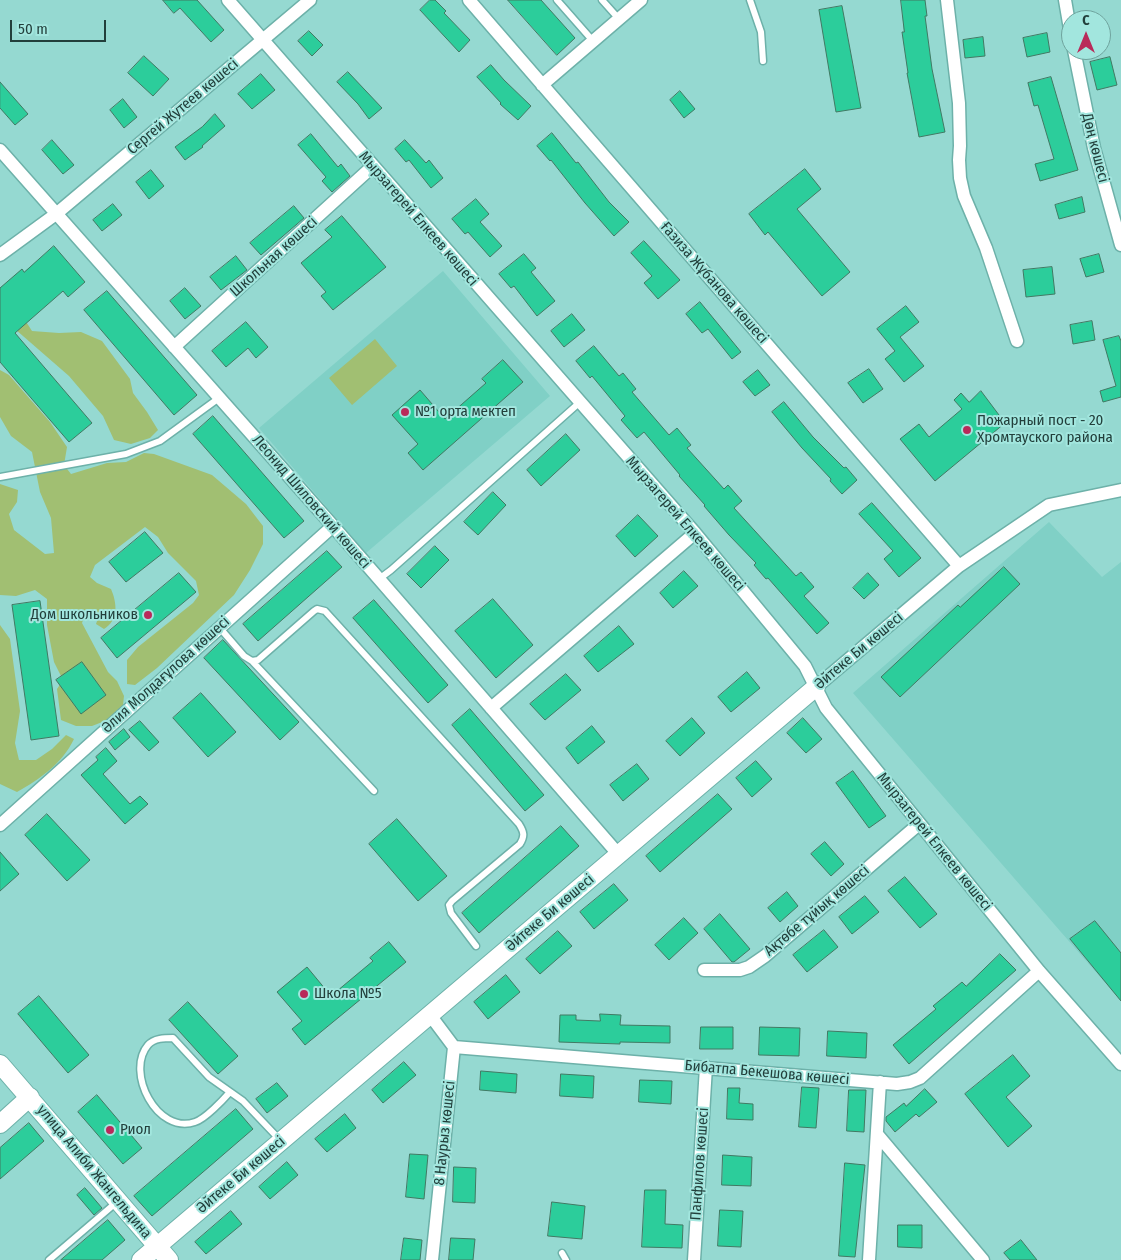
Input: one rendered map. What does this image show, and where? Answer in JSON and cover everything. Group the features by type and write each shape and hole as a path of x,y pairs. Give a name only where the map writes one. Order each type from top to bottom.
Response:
{"street":[{"name":"Мырзагерей Елкеев көшесі","path":"228,0 695,533 806,666 826,708 919,824 1039,971 1121,1064"},
{"name":"Сергей Жутеев көшесі","path":"0,256 56,214 310,0"},
{"name":"Ғазиза Жұбанова көшесі","path":"468,0 959,566"},
{"path":"542,85 640,0"},
{"path":"947,0 959,103 960,178 964,196 986,248 1018,341"},
{"name":"Дөң көшесі","path":"1076,60 1094,148 1121,245"},
{"name":"Леонид Шиловский көшесі","path":"0,150 333,526 619,855"},
{"name":"Школьная көшесі","path":"174,348 373,166"},
{"name":"Әйтеке Би көшесі","path":"141,1260 959,566 1049,506 1121,490"},
{"name":"Әлия Молдағұлова көшесі","path":"0,825 219,626 333,526"},
{"path":"491,708 695,533"},
{"name":"Ақтөбе тұйық көшесі","path":"704,970 740,970 749,967 765,956 919,824"},
{"name":"Бибатпа Бекешова көшесі","path":"454,1046 897,1084 920,1078 1039,971"},
{"path":"430,1015 454,1046"},
{"name":"8 Наурыз көшесі","path":"432,1260 454,1046"},
{"name":"улица Алиби Жангельдина","path":"0,1064 169,1260"},
{"name":"Панфилов көшесі","path":"694,1260 706,1067"},
{"path":"869,1260 880,1082"},
{"path":"0,1124 30,1097"},
{"path":"877,1134 983,1260"}],"lane":[{"path":"557,0 593,41"},
{"path":"602,0 619,19"},
{"path":"750,0 761,32 763,61"},
{"path":"0,477 126,454 160,441 219,398"},
{"path":"379,579 579,402"},
{"path":"252,661 258,660 314,611 317,609 325,611 519,824 523,830 524,838 520,844 452,901 450,905 451,913 476,946"},
{"path":"219,626 244,656 252,661 374,791"},
{"path":"230,1092 222,1102 195,1122 179,1123 164,1117 150,1101 141,1078 140,1060 148,1044 161,1038 173,1038 209,1077 244,1101 281,1141"},
{"path":"49,1260 119,1201"},
{"path":"562,1253 566,1260"}],"shaded area":[{"name":"№1 орта мектеп","path":"443,271 550,396 366,553 259,428"},
{"path":"0,316 23,317 32,331 81,332 102,341 130,379 133,393 158,430 150,438 131,444 114,440 103,416 69,376"},
{"path":"375,339 397,366 352,405 329,378"},
{"path":"0,370 9,375 50,422 67,447 64,465 71,474 107,463 126,462 144,453 154,454 212,475 246,504 263,526 263,544 250,570 234,595 157,668 135,685 127,684 127,660 138,647 193,603 199,595 196,581 168,553 158,537 145,527 95,565 90,577 97,583 111,589 115,600 114,616 109,625 104,629 96,624 99,615 93,610 86,612 82,623 108,672 117,681 124,696 123,705 110,719 92,726 76,726 61,720 57,689 63,680 54,662 47,625 47,599 35,590 16,596 0,595 0,484 18,490 17,502 9,514 14,530 45,554 54,553 51,518 40,492 32,452 11,436 0,417"},
{"path":"1049,522 1102,577 1121,562 1121,1001 853,693"},
{"path":"0,625 10,639 20,711 15,743 19,760 36,760 52,749 66,735 74,739 63,756 50,770 17,792 0,784"}],"building":[{"path":"163,0 197,0 224,30 211,42 180,8 174,13"},
{"path":"430,0 435,0 446,11 444,13 470,40 459,52 420,10"},
{"path":"508,0 541,0 575,38 557,55"},
{"path":"901,0 925,0 927,16 925,16 932,69 945,132 919,137 907,73 902,32 904,32"},
{"path":"842,6 861,108 836,112 819,10"},
{"path":"309,31 323,45 312,56 298,41"},
{"path":"1047,33 1050,52 1027,57 1023,38"},
{"path":"983,37 985,56 965,58 963,40"},
{"path":"144,56 169,79 153,96 128,73"},
{"path":"1111,60 1117,85 1097,90 1090,62"},
{"path":"491,65 531,106 518,120 500,104 477,77"},
{"path":"348,72 382,108 369,119 337,82"},
{"path":"261,74 275,90 252,109 238,94"},
{"path":"1051,77 1078,170 1040,181 1035,164 1054,159 1038,105 1034,106 1028,83"},
{"path":"0,82 28,114 15,125 0,108"},
{"path":"680,91 695,109 684,118 670,100"},
{"path":"123,99 137,117 124,128 110,110"},
{"path":"215,114 225,126 203,147 185,160 175,147 202,127"},
{"path":"552,133 576,163 578,162 609,202 629,222 614,236 551,160 537,146"},
{"path":"311,134 338,167 341,164 350,176 332,192 322,181 326,177 298,145"},
{"path":"52,140 74,165 63,174 42,150"},
{"path":"405,140 426,163 429,160 443,178 431,188 409,160 406,162 395,149"},
{"path":"805,169 821,189 797,209 850,272 822,296 768,232 765,235 749,214"},
{"path":"151,170 164,186 149,199 136,182"},
{"path":"1082,197 1085,212 1059,219 1055,205"},
{"path":"476,199 489,214 480,222 502,246 490,257 468,232 465,234 452,219"},
{"path":"113,204 122,215 102,231 93,220"},
{"path":"294,206 304,218 261,255 250,243"},
{"path":"342,216 386,267 333,310 321,296 326,292 301,263 332,237 325,230"},
{"path":"644,241 680,280 658,299 644,283 652,276 631,253"},
{"path":"54,246 85,282 68,297 63,291 15,333 92,423 69,442 0,362 0,288 22,269 24,272"},
{"path":"524,254 536,268 531,272 555,301 537,316 514,286 511,288 499,274"},
{"path":"1099,254 1104,272 1086,277 1080,259"},
{"path":"236,256 247,270 221,290 210,277"},
{"path":"1052,267 1055,294 1026,297 1023,270"},
{"path":"185,288 201,306 185,319 170,301"},
{"path":"107,291 197,395 174,415 84,310"},
{"path":"700,302 741,352 732,359 708,329 702,333 686,314"},
{"path":"906,306 919,322 900,337 924,366 904,382 885,359 895,351 877,329"},
{"path":"572,314 585,330 564,347 551,331"},
{"path":"1092,321 1095,340 1073,344 1070,325"},
{"path":"246,322 268,347 256,358 248,348 226,367 212,351"},
{"path":"1119,336 1121,341 1121,397 1103,402 1100,391 1116,386 1103,340"},
{"path":"594,346 619,376 623,373 636,389 632,392 669,435 677,428 691,445 687,448 724,489 728,485 742,501 734,508 796,576 801,572 814,587 804,596 829,623 817,634 768,578 766,579 754,565 756,563 704,506 644,432 637,438 621,420 625,416 592,376 590,378 576,361"},
{"path":"503,360 523,382 423,470 408,453 418,444 392,415 420,390 445,419 486,383 482,379"},
{"path":"869,369 883,389 863,403 848,383"},
{"path":"758,370 770,385 755,396 743,382"},
{"name":"Пожарный пост - 20 Хромтауского района","path":"981,391 1005,423 935,481 900,439 919,424 929,437 962,409 954,400 961,393 969,402"},
{"path":"784,402 813,437 844,468 846,467 857,480 842,494 772,412"},
{"path":"213,416 304,521 284,538 193,434"},
{"path":"566,434 580,450 541,486 527,470"},
{"path":"493,492 506,505 478,535 464,522"},
{"path":"872,503 921,558 899,577 884,559 893,551 859,514"},
{"path":"638,515 658,536 635,557 616,536"},
{"path":"145,532 163,553 126,582 109,562"},
{"path":"435,546 449,560 421,588 407,574"},
{"path":"327,551 342,567 258,641 243,624"},
{"path":"1004,567 1020,584 900,697 881,677 958,605 960,607"},
{"path":"684,571 698,586 673,608 660,593"},
{"name":"Дом школьников","path":"179,573 196,592 117,658 101,638"},
{"path":"868,573 879,585 864,599 853,588"},
{"path":"493,599 533,645 496,678 455,631"},
{"path":"374,600 448,685 428,703 353,618"},
{"path":"40,601 59,736 31,740 12,605"},
{"path":"619,626 634,644 598,672 584,656"},
{"path":"223,640 299,722 280,740 204,658"},
{"path":"82,662 106,695 81,714 56,680"},
{"path":"747,672 760,688 731,712 718,697"},
{"path":"566,674 581,690 545,720 530,704"},
{"path":"201,693 236,732 208,757 173,718"},
{"path":"470,709 544,795 525,811 452,725"},
{"path":"692,718 705,733 680,756 666,741"},
{"path":"803,718 822,739 806,753 787,733"},
{"path":"140,721 159,742 149,751 129,730"},
{"path":"592,726 605,742 578,764 566,748"},
{"path":"124,729 130,737 115,750 109,742"},
{"path":"106,748 117,761 103,774 130,804 140,796 148,804 125,824 81,775 98,760 96,757"},
{"path":"756,761 772,779 752,797 736,778"},
{"path":"637,764 649,779 623,801 610,785"},
{"path":"853,771 886,816 869,828 836,783"},
{"path":"718,794 732,809 660,872 646,856"},
{"path":"47,814 90,860 67,881 25,835"},
{"path":"397,819 447,876 418,901 369,844"},
{"path":"561,826 579,846 479,933 462,913"},
{"path":"825,842 844,864 831,876 811,854"},
{"path":"0,852 19,874 0,891"},
{"path":"905,877 937,914 920,928 888,891"},
{"path":"614,884 628,900 594,929 580,912"},
{"path":"787,892 798,906 780,922 768,908"},
{"path":"865,896 879,912 852,934 839,917"},
{"path":"720,914 750,949 734,962 704,929"},
{"path":"684,918 698,933 669,960 655,945"},
{"path":"1095,921 1121,953 1121,1001 1070,939"},
{"path":"824,930 838,947 807,972 793,955"},
{"path":"558,931 572,946 540,974 526,959"},
{"name":"Школа №5","path":"389,942 406,962 305,1045 292,1029 302,1021 277,992 307,967 331,996 373,961 370,958"},
{"path":"1000,954 1016,970 909,1064 893,1045 936,1009 933,1006 962,982 966,986"},
{"path":"506,975 520,992 488,1019 474,1002"},
{"path":"39,996 89,1055 68,1073 18,1014"},
{"path":"188,1002 238,1056 218,1074 169,1020"},
{"path":"600,1014 621,1015 620,1025 670,1026 670,1043 559,1042 560,1015 576,1015 576,1020 600,1021"},
{"path":"701,1027 733,1027 733,1049 700,1049"},
{"path":"760,1027 800,1028 799,1056 759,1055"},
{"path":"828,1031 867,1033 866,1058 827,1056"},
{"path":"1013,1055 1030,1076 1006,1097 1032,1126 1008,1147 965,1094"},
{"path":"404,1062 416,1075 383,1103 372,1090"},
{"path":"481,1071 517,1074 516,1093 480,1090"},
{"path":"561,1074 594,1076 593,1098 560,1096"},
{"path":"640,1080 672,1081 671,1104 639,1102"},
{"path":"277,1083 288,1096 267,1113 256,1099"},
{"path":"802,1087 819,1088 816,1128 799,1127"},
{"path":"728,1088 740,1088 739,1103 753,1104 753,1120 727,1119"},
{"path":"925,1089 937,1102 919,1117 916,1114 895,1132 886,1121 886,1117 904,1103 906,1106"},
{"path":"849,1090 866,1090 864,1132 847,1131"},
{"name":"Риол","path":"97,1095 142,1148 123,1164 78,1112"},
{"path":"236,1109 253,1129 152,1216 134,1196"},
{"path":"345,1114 356,1128 327,1152 315,1139"},
{"path":"29,1123 44,1141 0,1179 0,1148"},
{"path":"410,1154 428,1155 424,1199 406,1197"},
{"path":"723,1155 752,1157 751,1186 722,1185"},
{"path":"287,1162 298,1175 270,1199 259,1187"},
{"path":"845,1163 865,1165 855,1257 839,1256"},
{"path":"454,1167 476,1168 475,1203 453,1202"},
{"path":"85,1188 102,1208 94,1215 77,1195"},
{"path":"645,1190 666,1190 665,1224 683,1225 682,1248 642,1247"},
{"path":"552,1202 585,1206 582,1239 548,1236"},
{"path":"720,1210 743,1211 741,1247 718,1246"},
{"path":"231,1211 242,1224 206,1254 195,1242"},
{"path":"108,1220 125,1240 102,1260 61,1260"},
{"path":"898,1225 922,1225 922,1248 898,1247"},
{"path":"404,1238 422,1240 420,1260 401,1260"},
{"path":"451,1238 475,1239 473,1260 449,1260"},
{"path":"1021,1240 1037,1260 1010,1260 1004,1253"}],"place":[{"name":"№1 орта мектеп","path":"405,412"},
{"name":"Пожарный пост - 20 Хромтауского района","path":"967,430"},
{"name":"Дом школьников","path":"148,615"},
{"name":"Школа №5","path":"304,994"},
{"name":"Риол","path":"110,1130"}]}
